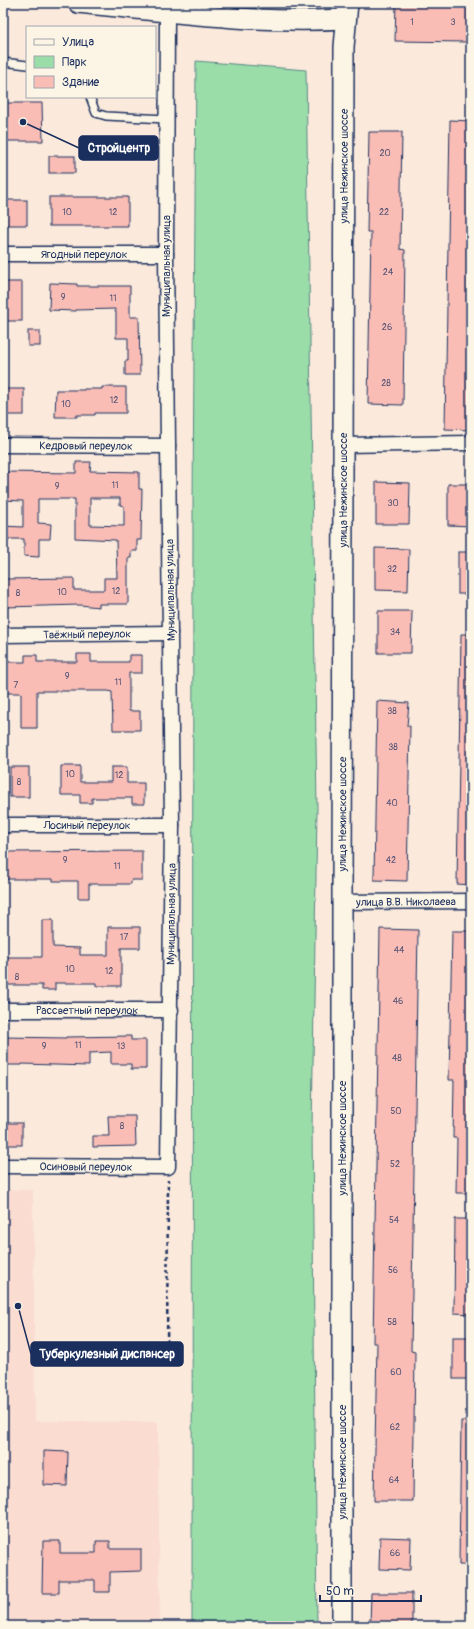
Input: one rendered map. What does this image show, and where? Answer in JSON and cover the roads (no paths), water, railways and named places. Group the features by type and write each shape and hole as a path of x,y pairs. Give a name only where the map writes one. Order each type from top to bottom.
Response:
{"main road":[{"path":"78,3 168,8 291,21 347,11"},
{"name":"улица Нежинское шоссе","path":"342,1626 344,47 347,11"}],"street":[{"name":"Муниципальная улица","path":"168,8 166,254 172,825 168,1167"},
{"name":"Ягодный переулок","path":"3,254 166,254"},
{"path":"343,445 471,443"},
{"name":"Кедровый переулок","path":"3,445 168,446"},
{"name":"Таёжный переулок","path":"3,635 170,633"},
{"name":"Лосиный переулок","path":"3,825 172,825"},
{"name":"улица В.В. Николаева","path":"342,902 471,901"},
{"name":"Рассветный переулок","path":"3,1010 171,1010"},
{"name":"Осиновый переулок","path":"3,1166 168,1167"}],"lane":[{"path":"3,62 26,65"},
{"path":"90,98 96,113 106,116 166,120"}],"place":[{"name":"Стройцентр","path":"23,122"},
{"name":"Туберкулезный диспансер","path":"18,1306"}]}
